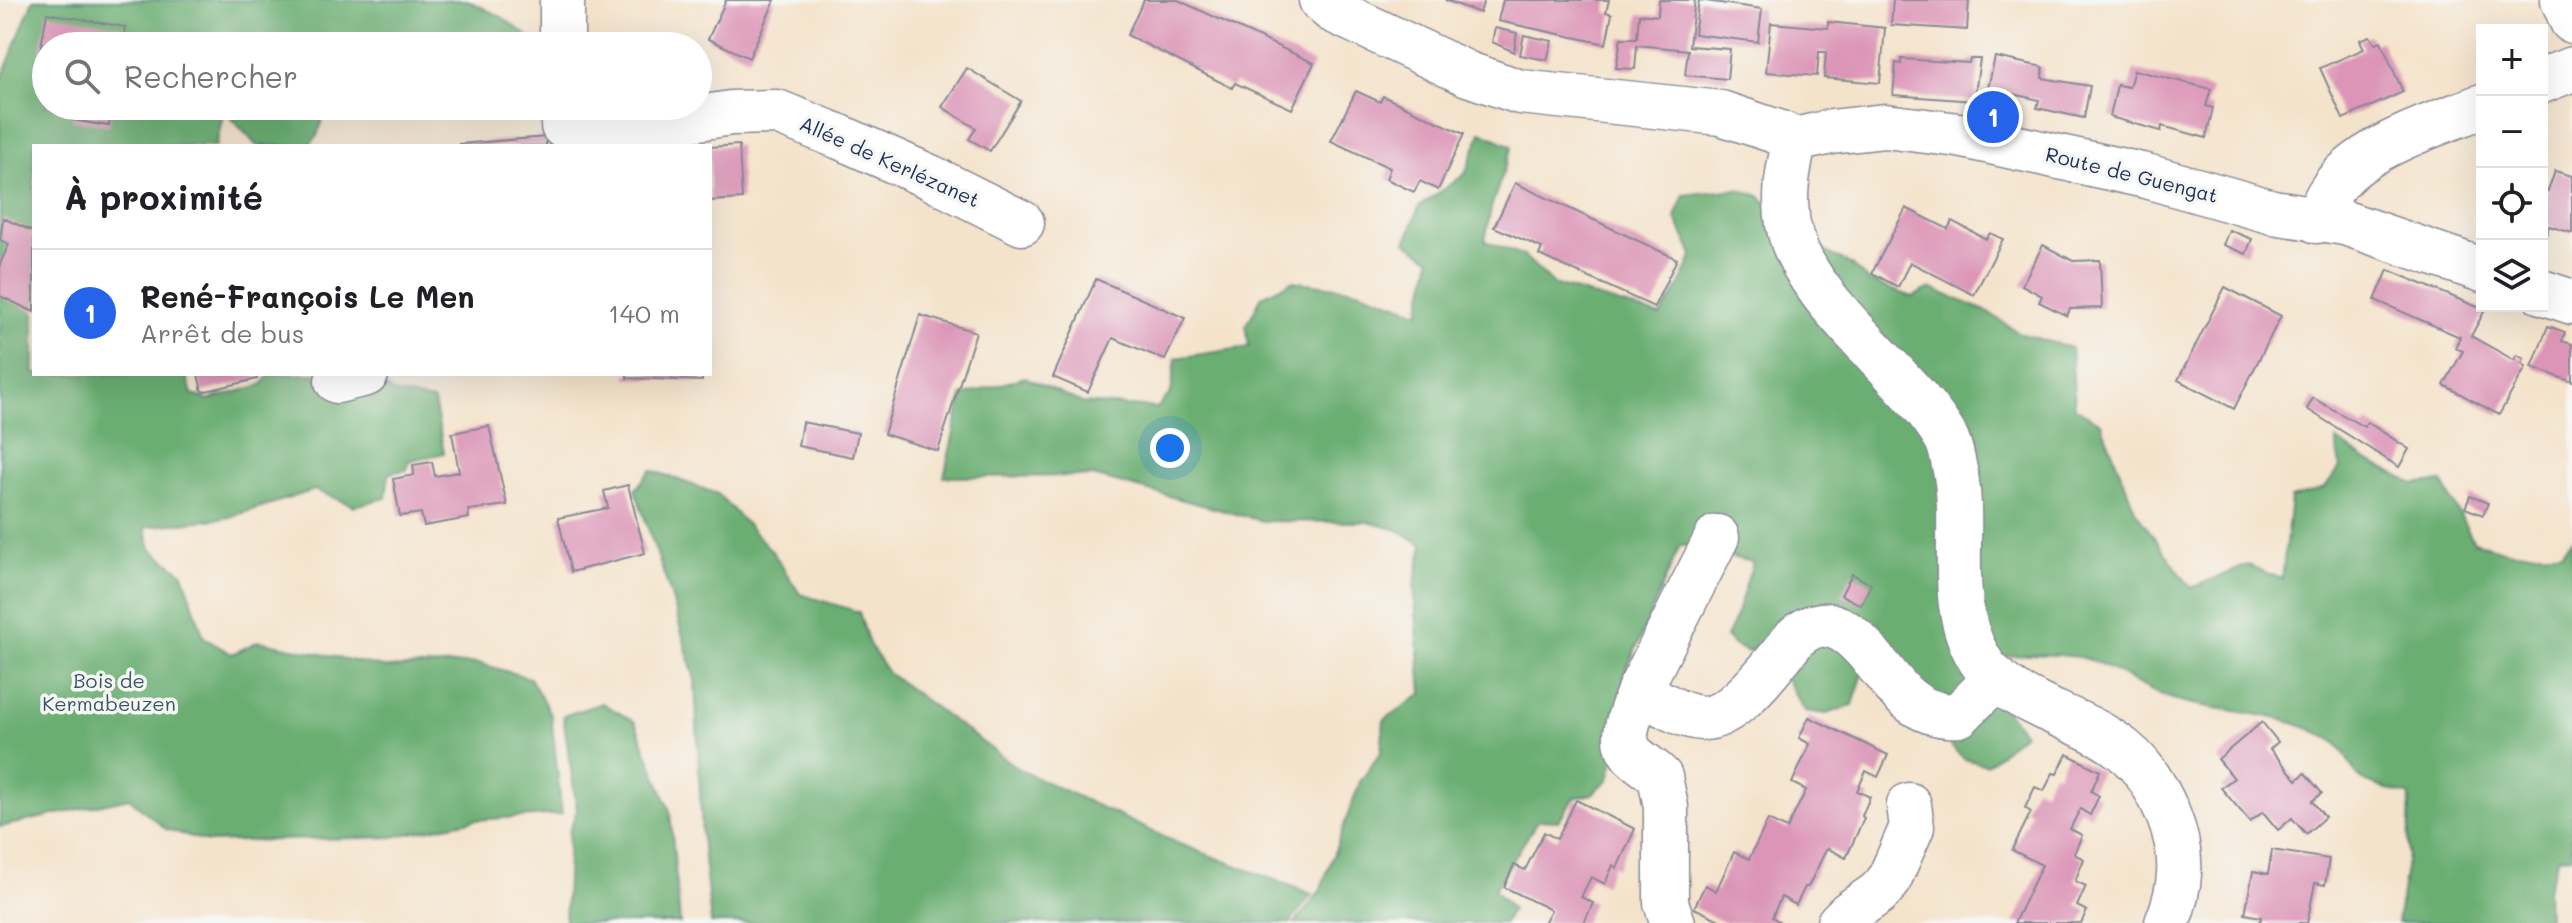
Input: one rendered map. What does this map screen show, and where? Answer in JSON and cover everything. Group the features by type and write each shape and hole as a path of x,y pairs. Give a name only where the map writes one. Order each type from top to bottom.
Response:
{"street":[{"path":"562,0 562,32"},
{"path":"1321,0 1332,10 1440,61 1520,92 1721,113 1795,140 1786,199 1795,250 1850,327 1902,383 1946,438 1957,479 1961,613 1970,640 1982,662 1996,678 2028,700 2110,739 2142,766 2155,783 2171,823 2179,859 2179,889 2167,923"},
{"path":"2563,0 2572,21"},
{"path":"2548,79 2572,69"},
{"path":"2317,221 2330,191 2354,167 2410,135 2476,108"},
{"name":"Allée de Kerlézanet","path":"712,116 777,112 917,171 1022,223"},
{"name":"Allée de Kerlézanet","path":"562,126 647,126 686,120"},
{"name":"Route de Guengat","path":"1795,140 1861,128 1922,129 2071,159 2221,195 2273,212 2345,223 2476,268"},
{"path":"2548,294 2572,302"},
{"path":"1673,923 1666,903 1666,807 1660,777 1634,756 1626,744 1627,728 1639,691 1717,537"},
{"path":"1639,691 1689,716 1701,718 1718,715 1734,706 1804,630 1818,625 1846,631 1908,699 1936,713 1959,715 1996,678"},
{"path":"1839,923 1888,882 1912,827 1909,805"}],"green space":[{"name":"Bois de Kermabeuzen","path":"33,0 467,0 502,17 522,32 32,32 32,120 222,120 216,144 32,144 32,376 187,376 192,394 208,400 262,385 269,376 375,376 393,393 434,401 444,453 408,461 407,470 389,473 386,498 354,506 315,490 226,518 145,527 151,549 183,573 204,638 232,654 259,641 388,668 478,663 530,678 551,715 562,814 475,820 392,837 208,842 166,829 129,798 0,827 0,83"},
{"name":"Bois de Kermabeuzen","path":"233,120 322,120 317,136 310,144 255,144"},
{"path":"1481,132 1512,146 1491,208 1485,241 1523,255 1553,284 1660,316 1681,283 1693,255 1675,217 1684,195 1738,189 1759,196 1818,248 1850,264 1870,282 1913,297 1930,288 1988,312 2019,333 2071,348 2075,408 2101,423 2136,512 2191,588 2248,565 2282,579 2291,498 2325,488 2340,467 2336,440 2366,460 2414,484 2442,482 2474,542 2511,552 2562,552 2572,539 2572,856 2558,857 2547,891 2548,923 2397,923 2408,855 2410,796 2363,780 2335,742 2310,729 2161,695 2088,659 2037,655 1969,663 2024,733 1987,765 1965,759 1951,747 1948,732 1917,696 1913,671 1888,660 1863,673 1853,705 1826,714 1805,711 1786,679 1773,633 1749,652 1735,646 1726,637 1753,562 1680,545 1623,678 1623,725 1609,779 1592,794 1574,798 1558,821 1538,820 1494,890 1512,909 1504,923 1295,923 1320,891 1360,782 1381,752 1384,720 1422,694 1414,586 1423,545 1398,530 1368,522 1262,521 1093,476 944,477 962,396 1025,377 1082,403 1157,408 1171,393 1176,358 1249,347 1246,326 1262,296 1292,281 1358,290 1419,312 1431,259 1406,242 1419,207 1465,174"},
{"path":"651,470 718,494 772,551 800,594 859,612 869,644 888,673 1020,770 1177,843 1312,894 1290,923 711,923 702,840 695,680 672,598 635,490"},
{"path":"602,703 635,722 670,811 680,923 565,923 569,832 577,810 563,716"}],"building":[{"path":"726,0 775,0 749,58 712,41 711,32"},
{"path":"1144,0 1178,0 1314,63 1292,109 1235,83 1232,88 1127,35"},
{"path":"1445,0 1484,0 1480,13"},
{"path":"1503,0 1609,0 1606,12 1612,14 1606,44 1498,21"},
{"path":"1659,0 1695,0 1689,46 1730,49 1727,79 1685,75 1688,50 1637,45 1635,69 1616,68 1621,38 1637,38 1639,14 1658,16"},
{"path":"1699,0 1762,9 1758,42 1694,34"},
{"path":"1893,0 1969,0 1967,30 1891,25"},
{"path":"47,13 125,27 124,32 44,32"},
{"path":"1828,22 1885,28 1880,83 1824,78 1826,52 1819,52 1817,76 1766,72 1771,23 1828,28"},
{"path":"1495,28 1517,33 1514,52 1492,42"},
{"path":"1524,35 1552,41 1547,60 1520,55"},
{"path":"2370,36 2375,44 2381,41 2403,92 2343,119 2320,68 2364,49 2360,40"},
{"path":"1995,57 2043,67 2042,78 2090,86 2084,118 2037,108 2039,100 1988,88"},
{"path":"1901,59 1969,63 1970,59 1980,59 1974,101 1893,95 1896,63 1901,64"},
{"path":"967,68 1021,101 990,151 969,139 976,128 942,107"},
{"path":"2134,70 2211,89 2206,106 2213,108 2206,138 2162,126 2161,131 2110,117 2117,85 2129,87"},
{"path":"1356,91 1380,102 1383,96 1464,134 1438,190 1420,181 1414,192 1386,179 1390,168 1331,141"},
{"path":"72,120 110,120 109,126"},
{"path":"546,137 546,144 459,144"},
{"path":"739,145 742,199 712,201 712,147"},
{"path":"2555,171 2572,176 2572,233 2549,226 2548,229 2548,191"},
{"path":"1515,183 1677,259 1654,307 1539,255 1542,248 1494,227"},
{"path":"1906,208 1948,229 1952,221 1986,239 1990,233 2003,239 1974,295 1910,262 1898,287 1872,273"},
{"path":"3,218 32,231 32,311 0,296 0,264 9,244 0,240"},
{"path":"2229,230 2252,239 2246,254 2223,245"},
{"path":"2043,245 2073,261 2100,260 2102,308 2070,309 2067,316 2039,302 2042,296 2022,285"},
{"path":"2388,270 2476,306 2476,312 2484,312 2471,336 2514,360 2517,355 2524,359 2522,363 2526,367 2499,415 2444,385 2463,351 2455,348 2460,337 2375,300"},
{"path":"1096,279 1185,318 1165,360 1113,338 1088,392 1053,377"},
{"path":"2225,287 2281,316 2234,409 2178,380"},
{"path":"920,315 976,332 938,451 884,434"},
{"path":"2548,326 2565,332 2562,341 2572,344 2572,382 2532,367"},
{"path":"198,376 256,376 257,379 202,392"},
{"path":"702,376 702,381 627,378"},
{"path":"2313,398 2364,427 2367,422 2409,449 2399,467 2307,409"},
{"path":"802,422 858,433 853,457 798,446"},
{"path":"489,426 507,505 468,510 469,518 424,526 421,513 400,516 393,479 414,475 413,465 432,462 435,476 459,472 452,433"},
{"path":"628,485 645,553 571,572 558,518 608,508 604,491"},
{"path":"2470,496 2488,503 2483,515 2465,508"},
{"path":"1852,574 1871,584 1861,605 1841,595"},
{"path":"1809,717 1888,755 1878,777 1866,771 1857,791 1870,797 1846,858 1827,848 1796,905 1781,897 1772,917 1782,923 1726,923 1694,908 1705,885 1716,891 1734,852 1749,859 1768,820 1787,829 1806,790 1792,783 1810,744 1799,738"},
{"path":"2262,722 2278,742 2270,749 2297,780 2305,773 2322,793 2312,801 2325,817 2306,834 2292,818 2278,830 2263,812 2250,822 2221,788 2234,778 2218,759"},
{"path":"2067,754 2100,771 2091,791 2099,796 2090,815 2080,809 2070,829 2082,835 2074,854 2084,859 2075,881 2086,886 2077,906 2087,911 2081,923 2014,923 2042,865 2012,850 2031,812 2025,808 2035,787 2044,791"},
{"path":"1576,800 1635,829 1617,868 1613,865 1605,884 1591,877 1581,897 1593,903 1584,923 1544,923 1551,910 1504,887 1514,865 1525,870 1544,832 1557,839"},
{"path":"2272,850 2329,859 2325,885 2315,883 2307,923 2260,923 2261,917 2245,914 2253,871 2268,874"}],"place":[{"name":"René-François Le Men","path":"1993,117"}]}
